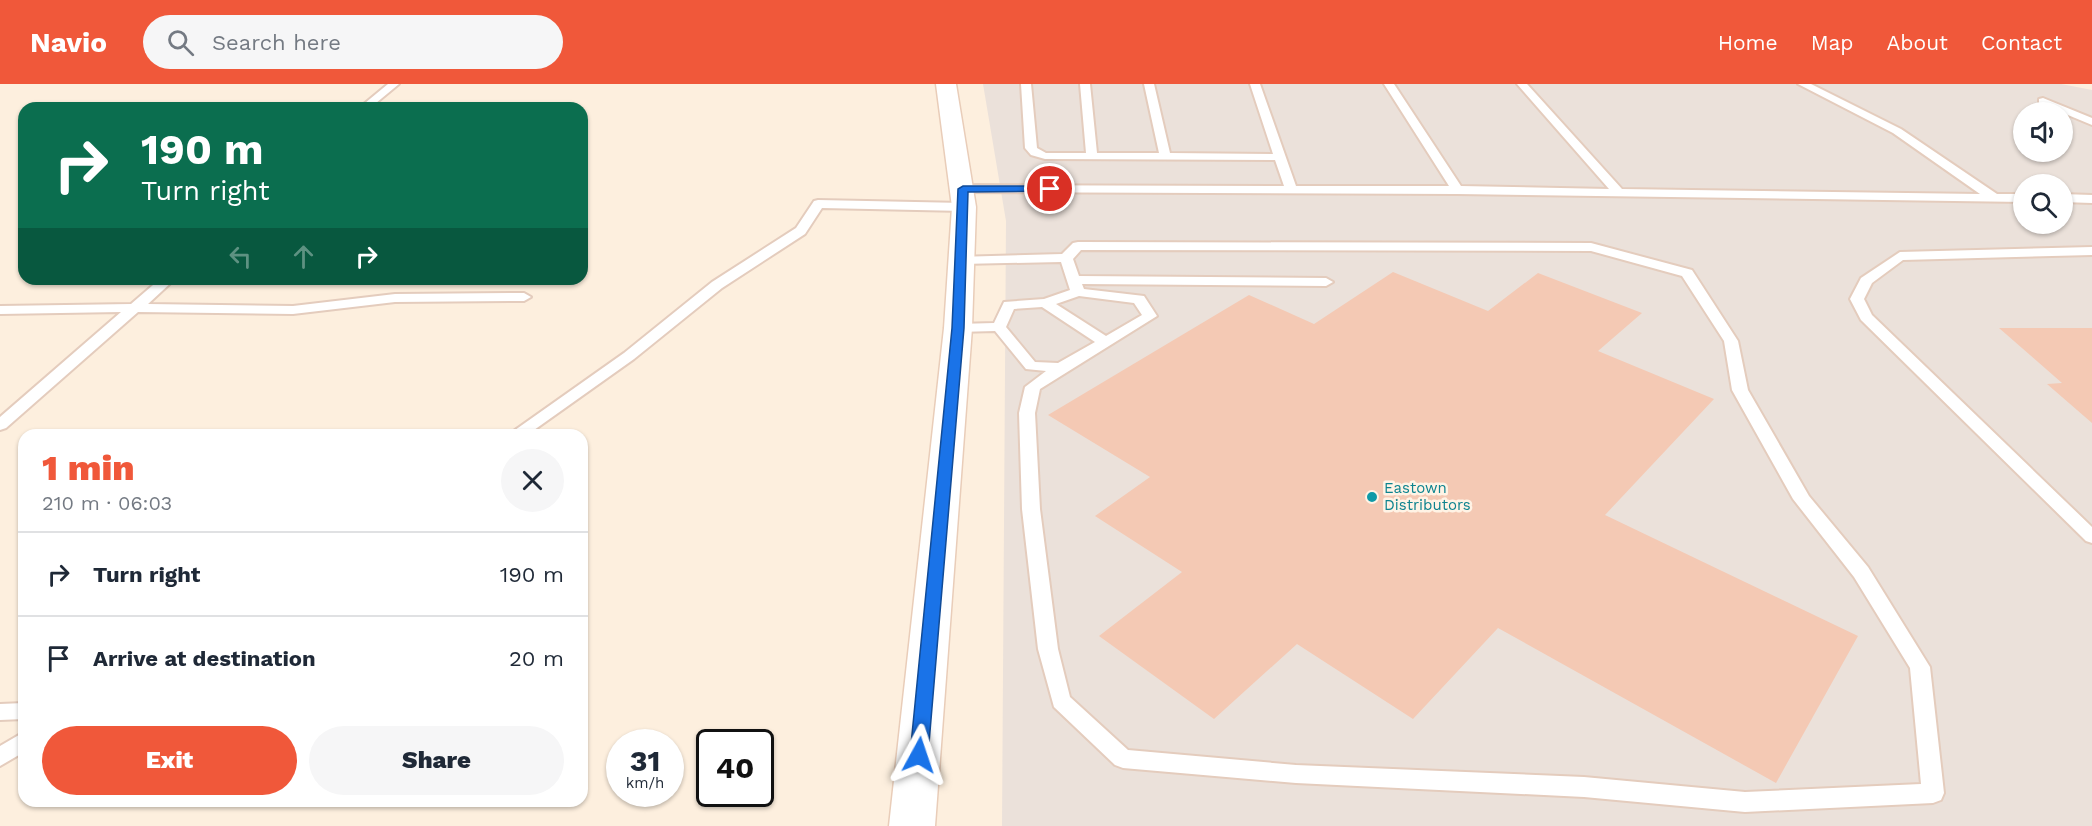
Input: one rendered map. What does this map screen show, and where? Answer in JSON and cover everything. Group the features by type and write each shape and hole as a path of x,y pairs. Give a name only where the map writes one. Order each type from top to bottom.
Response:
{"street":[{"path":"912,826 958,328 963,198 946,84"}],"lane":[{"path":"371,102 394,84"},
{"path":"1026,84 1031,148 1035,153 1045,156 1280,157"},
{"path":"1084,84 1092,156"},
{"path":"1149,84 1165,157"},
{"path":"1255,84 1292,190"},
{"path":"1389,84 1457,190"},
{"path":"1522,84 1618,192"},
{"path":"1803,84 1897,131 1993,197"},
{"path":"2043,101 2092,122"},
{"path":"525,429 628,356 717,285 801,231 819,204 1292,190 2013,198"},
{"path":"2073,198 2092,199"},
{"path":"961,260 1065,258 1078,246 1591,247 1687,273 1731,341 1740,390 1802,499 1861,572 1920,667 1934,793 1745,802 1584,787 1296,774 1123,759 1061,701 1048,649 1031,509 1027,413 1033,387 1150,316 1138,299 1075,286"},
{"path":"2092,251 1900,256 1866,281 1857,299 1866,317 2092,537"},
{"path":"1065,258 1075,286"},
{"path":"999,327 1009,305 1045,303 1075,286 1326,282"},
{"path":"0,426 161,285"},
{"path":"0,310 135,308 293,310 395,298 524,297"},
{"path":"1045,303 1105,342"},
{"path":"999,327 1031,366 1061,368"},
{"path":"958,328 999,327"},
{"path":"0,712 18,711"},
{"path":"0,757 18,745"}],"shaded area":[{"name":"Eastown Distributors","path":"983,84 2061,84 2092,90 2092,826 1002,826 1006,221"}],"building":[{"name":"Eastown Distributors","path":"1393,272 1488,311 1538,273 1642,313 1598,351 1714,399 1605,515 1858,636 1776,783 1498,628 1413,719 1297,644 1214,719 1099,636 1182,572 1095,516 1150,477 1048,415 1249,295 1314,324"},
{"path":"1999,328 2092,328 2092,423 2047,384 2062,383"}],"place":[{"name":"Eastown Distributors","path":"1372,497"}],"route":[{"path":"919,755 958,328 963,189 1050,189"}]}
